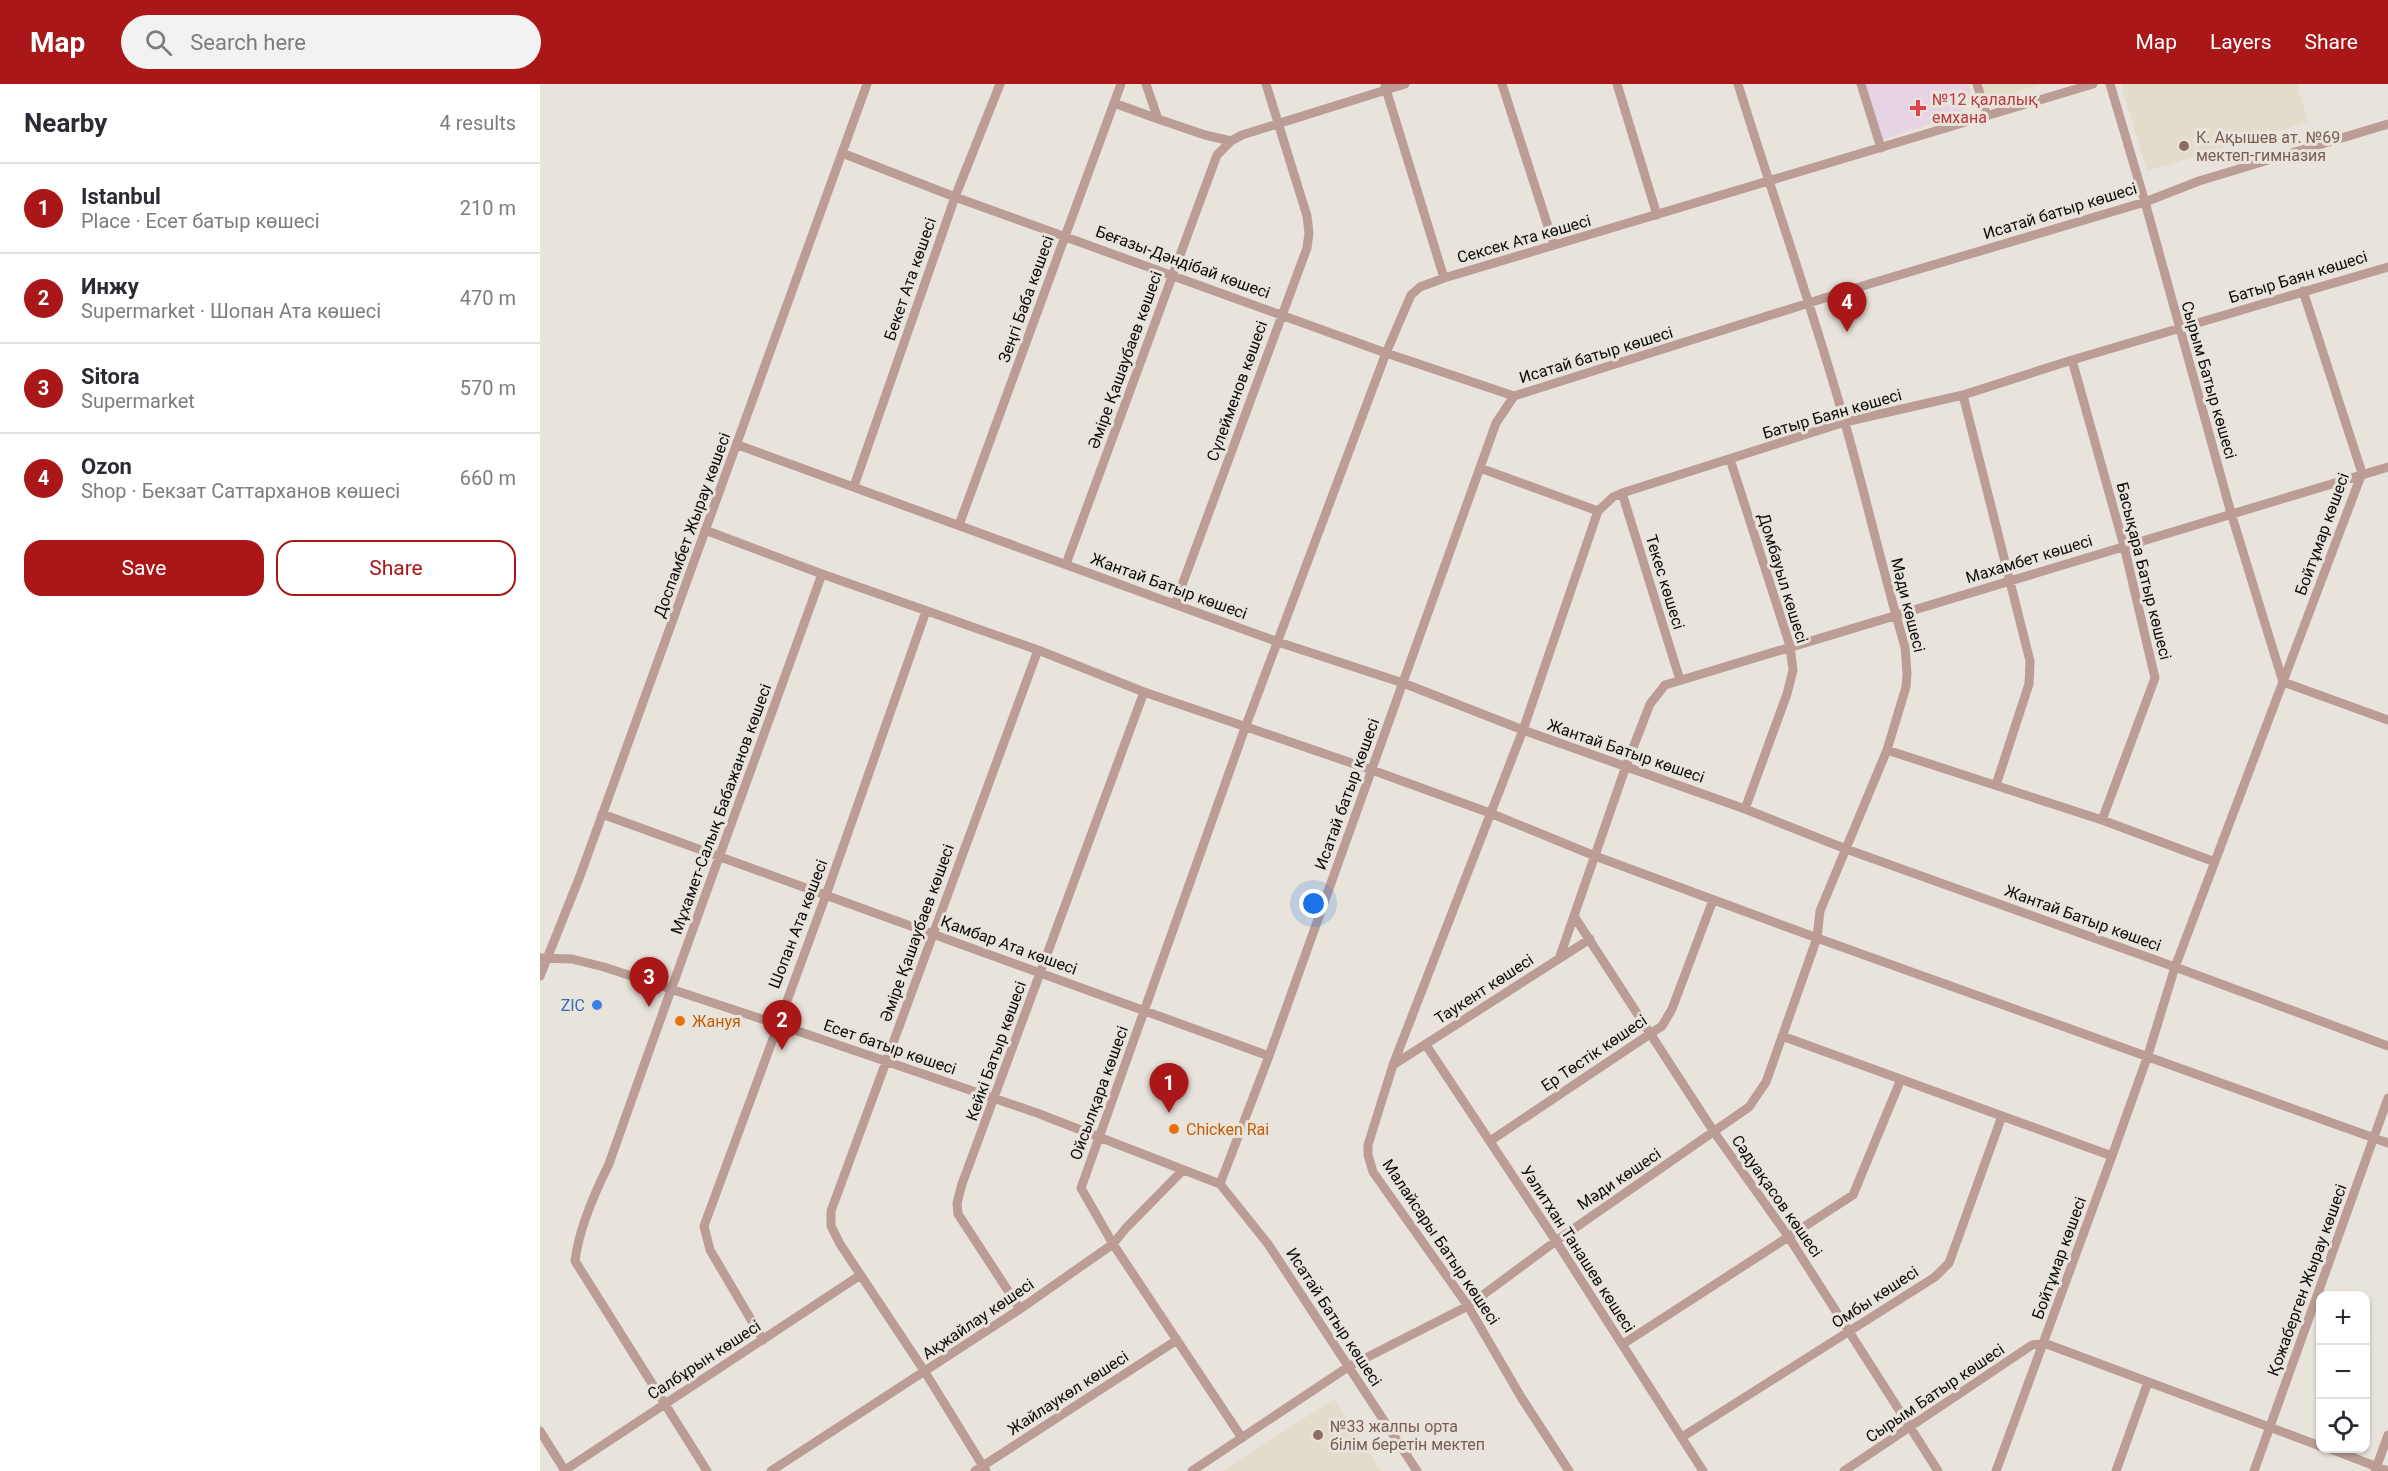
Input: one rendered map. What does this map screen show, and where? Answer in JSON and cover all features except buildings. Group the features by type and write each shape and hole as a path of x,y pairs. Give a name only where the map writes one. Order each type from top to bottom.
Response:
{"street":[{"name":"Доспамбет Жырау көшесі","path":"540,976 543,959 602,814 738,445 867,84"},
{"name":"Бекет Ата көшесі","path":"854,486 955,197 1000,84"},
{"name":"Зеңгі Баба көшесі","path":"959,525 1120,84"},
{"path":"1146,84 1158,119"},
{"name":"Сүлейменов көшесі","path":"1175,604 1307,248 1309,233 1307,216 1266,84"},
{"path":"1113,103 1205,135 1231,141 1242,135 1385,87 1405,84"},
{"path":"1502,84 1554,245"},
{"path":"1617,84 1657,215"},
{"name":"Мәди көшесі","path":"1192,1471 1348,1367 1468,1306 1556,1241 1749,1107 1767,1082 1817,938 1820,911 1887,750 1906,687 1907,674 1905,647 1845,422 1738,84"},
{"path":"1861,84 1881,148"},
{"path":"1977,84 1987,116"},
{"name":"Сексек Ата көшесі","path":"1245,728 1386,353 1411,294 1420,287 2093,84"},
{"name":"Сырым Батыр көшесі","path":"2109,84 2145,202 2231,513 2283,682"},
{"path":"1385,87 1444,278"},
{"name":"Исатай батыр көшесі","path":"1220,1184 1269,1056 1496,423 1514,396 1869,284 2145,202 2199,182 2388,124"},
{"name":"Әміре Қашаубаев көшесі","path":"1066,564 1217,155 1231,141"},
{"name":"Беғазы-Дәндібай көшесі","path":"842,153 955,197 1386,353 1514,396"},
{"name":"Батыр Баян көшесі","path":"1599,511 1613,497 1622,493 1845,422 1963,395 2072,360 2388,267"},
{"name":"Бойтұмар көшесі","path":"1996,1471 2148,1055 2175,967 2362,473 2303,291"},
{"name":"Басықара Батыр көшесі","path":"2072,360 2124,546 2155,678 2102,820"},
{"path":"1963,395 2008,580 2031,661 2029,684 1996,785"},
{"name":"Жантай Батыр көшесі","path":"738,445 1278,642 1403,684 1523,730 1745,808 1846,849 2388,1046"},
{"name":"Домбауыл көшесі","path":"1730,459 1790,646 1793,670 1745,808"},
{"name":"Махамбет көшесі","path":"1558,959 1650,704 1665,685 2388,467"},
{"path":"1480,468 1599,511 1523,730 1490,813"},
{"name":"Текес көшесі","path":"1622,493 1680,680"},
{"path":"705,530 1038,650 1144,692 1490,813 1594,856 1817,938 2388,1143"},
{"name":"Мұхамет-Салық Бабажанов көшесі","path":"707,1471 575,1261 598,1185 609,1164 670,989 721,856 822,574"},
{"name":"Шопан Ата көшесі","path":"763,1340 710,1250 704,1226 826,895 926,611"},
{"name":"Әміре Қашаубаев көшесі","path":"981,1469 925,1372 859,1276 831,1226 831,1211 1038,650"},
{"path":"2283,682 2388,720"},
{"name":"Кейкі Батыр көшесі","path":"1020,1310 958,1214 957,1203 1144,692"},
{"name":"Ойсылқара көшесі","path":"1242,1438 1113,1244 1081,1188 1245,728"},
{"path":"1887,750 2102,820 2215,862"},
{"name":"Малайсары Батыр көшесі","path":"1490,813 1394,1065 1368,1145 1370,1164 1373,1172 1468,1306 1569,1471"},
{"name":"Қамбар Ата көшесі","path":"602,814 1269,1056"},
{"name":"Ер Төстік көшесі","path":"1490,1141 1662,1026 1672,1009 1713,900"},
{"name":"Сәдуақасов көшесі","path":"1574,916 1714,1132 1788,1236 1938,1471"},
{"name":"Таукент көшесі","path":"1394,1065 1590,939"},
{"name":"Есет батыр көшесі","path":"543,959 572,959 777,1024 1100,1137 1220,1184"},
{"path":"1782,1036 2112,1156"},
{"name":"Уәлитхан Танашев көшесі","path":"1426,1045 1623,1344 1703,1471"},
{"path":"1623,1344 1853,1195 1901,1079"},
{"name":"Қожаберген Жырау көшесі","path":"2254,1471 2388,1098"},
{"name":"Омбы көшесі","path":"1682,1437 1935,1277 1949,1263 2002,1116"},
{"name":"Ақжайлау көшесі","path":"771,1471 1020,1310 1113,1244 1183,1170"},
{"name":"Исатай Батыр көшесі","path":"1220,1184 1268,1244 1417,1471"},
{"name":"Салбұрын көшесі","path":"565,1471 859,1276"},
{"name":"Жайлаукөл көшесі","path":"981,1469 1177,1340"},
{"path":"2044,1343 2316,1444"},
{"name":"Сырым Батыр көшесі","path":"1844,1471 2032,1345 2044,1343"},
{"path":"2116,1471 2148,1382"},
{"path":"540,1431 565,1471"},
{"path":"2376,1469 2388,1435"},
{"path":"2338,1453 2376,1469 2388,1471"}],"shaded area":[{"name":"№12 қалалық емхана","path":"1866,84 1968,84 1972,100 1961,103 1964,113 1883,139"},
{"path":"1982,84 2042,84 1987,101"},
{"name":"К. Ақышев ат. №69 мектеп-гимназия","path":"2121,84 2297,84 2308,122 2147,171"},
{"name":"№33 жалпы орта білім беретін мектеп","path":"1334,1399 1381,1471 1222,1471"}],"place":[{"name":"№12 қалалық емхана","path":"1918,108"},
{"name":"К. Ақышев ат. №69 мектеп-гимназия","path":"2184,146"},
{"name":"Ozon","path":"1847,332"},
{"name":"ZIC","path":"597,1005"},
{"name":"Sitora","path":"649,1007"},
{"name":"Жануя","path":"680,1021"},
{"name":"Инжу","path":"782,1050"},
{"name":"Istanbul","path":"1169,1113"},
{"name":"Chicken Rai","path":"1174,1129"},
{"name":"№33 жалпы орта білім беретін мектеп","path":"1318,1435"}]}
